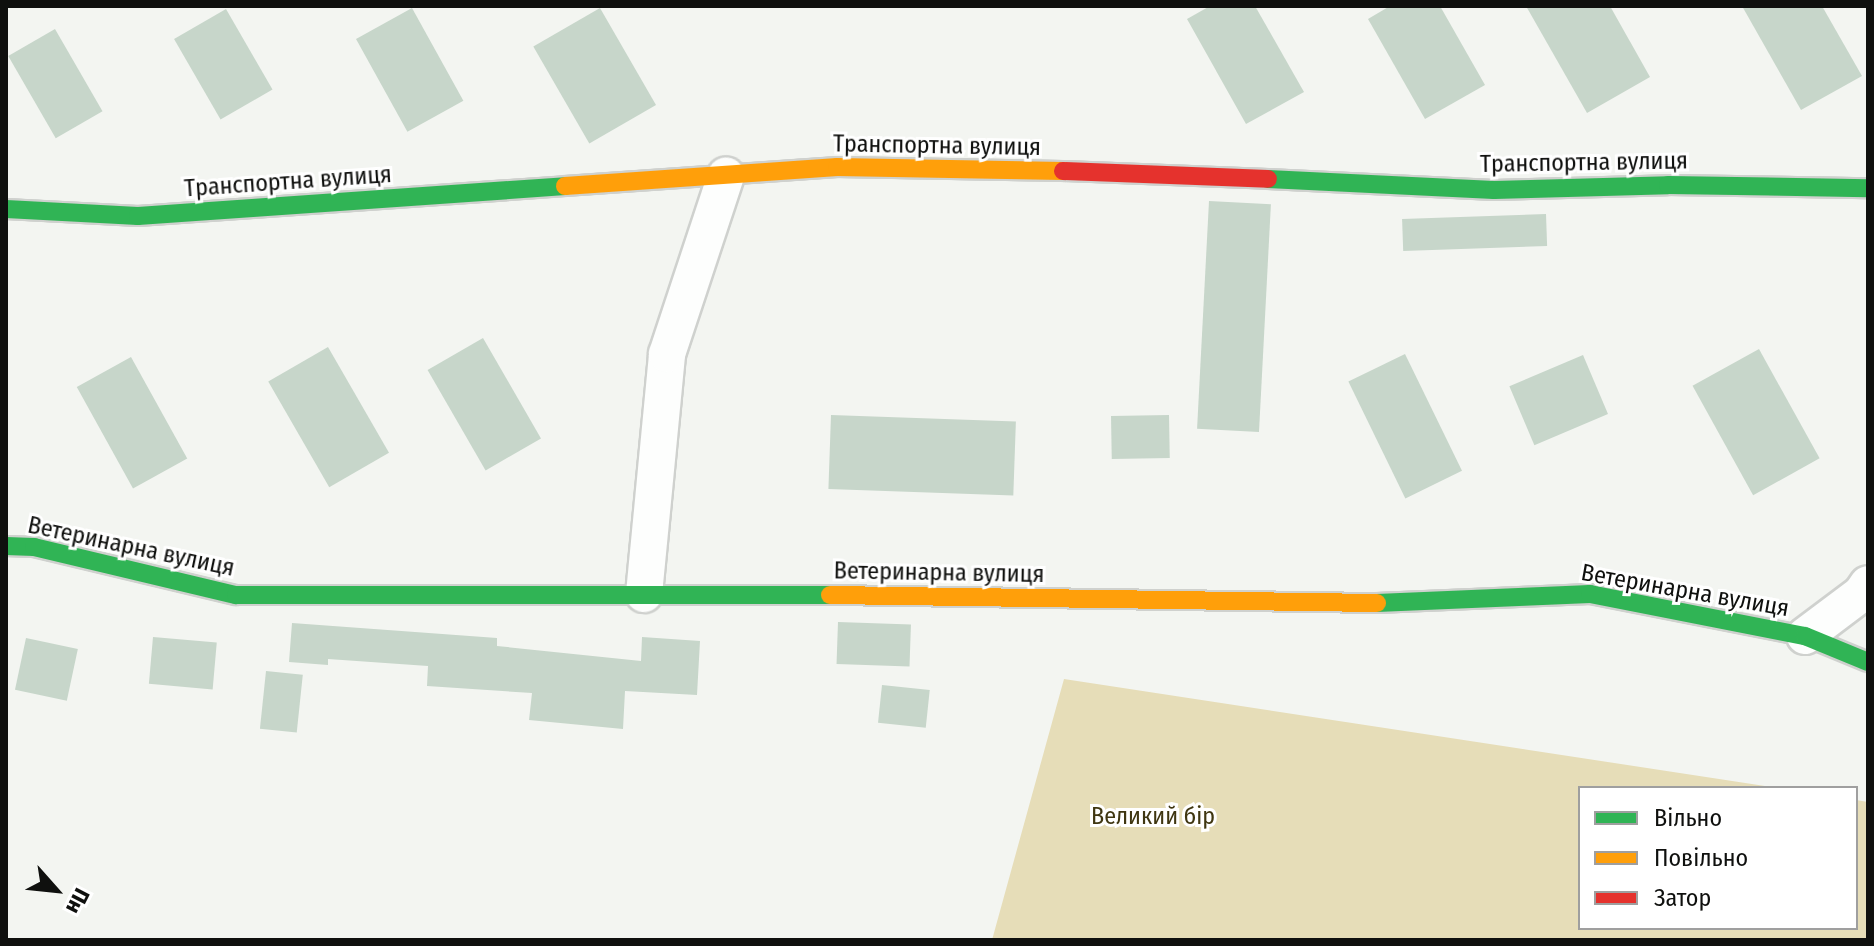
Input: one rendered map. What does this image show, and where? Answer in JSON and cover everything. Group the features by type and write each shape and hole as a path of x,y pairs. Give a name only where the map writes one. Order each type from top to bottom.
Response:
{"street":[{"name":"Транспортна вулиця","path":"6,209 138,216 837,167 1140,173 1494,190 1668,185 1868,188"},
{"path":"644,594 667,354 726,176"},
{"name":"Ветеринарна вулиця","path":"6,546 34,547 236,595 644,594 1340,604 1590,594 1805,636 1868,662"},
{"path":"1805,636 1861,594 1868,584"}],"green space":[{"name":"Великий бір","path":"1064,679 1765,786 1578,786 1578,930 1858,930 1858,800 1868,802 1868,940 992,940"}],"building":[{"path":"1210,6 1255,6 1304,92 1246,124 1187,19"},
{"path":"1390,6 1440,6 1485,85 1425,119 1368,19"},
{"path":"1526,6 1610,6 1650,77 1587,113"},
{"path":"1742,6 1822,6 1862,76 1801,110"},
{"path":"412,8 463,101 407,132 356,39"},
{"path":"600,8 656,105 589,143 533,46"},
{"path":"226,9 272,90 221,120 174,39"},
{"path":"55,29 102,111 56,138 8,56"},
{"path":"1209,201 1271,204 1259,432 1197,429"},
{"path":"1546,214 1547,246 1403,251 1402,219"},
{"path":"483,338 541,438 486,470 428,370"},
{"path":"328,347 389,453 329,487 268,382"},
{"path":"1759,349 1820,458 1753,495 1693,386"},
{"path":"1405,354 1462,471 1405,498 1348,382"},
{"path":"1583,355 1608,414 1534,445 1509,386"},
{"path":"131,357 187,458 133,489 77,387"},
{"path":"831,415 1016,421 1013,495 828,489"},
{"path":"1169,415 1170,458 1112,459 1111,416"},
{"path":"838,622 911,625 909,667 837,664"},
{"path":"292,623 497,638 497,646 641,661 642,637 700,641 697,695 625,691 623,729 529,720 532,693 427,686 428,666 328,659 328,665 289,662"},
{"path":"153,637 217,643 213,689 149,684"},
{"path":"26,638 78,649 67,701 15,690"},
{"path":"266,671 303,675 297,733 260,729"},
{"path":"882,685 930,690 926,728 878,723"}],"traffic: fast":[{"path":"1268,179 1494,190 1668,185 1868,188"},
{"path":"6,209 138,216 565,186"},
{"path":"6,546 34,547 236,595 830,595"},
{"path":"1377,603 1590,594 1805,636 1868,662"}],"traffic: slow":[{"path":"565,186 837,167 1063,171"},
{"path":"830,595 1377,603"}],"traffic: jam":[{"path":"1063,171 1268,179"}]}
